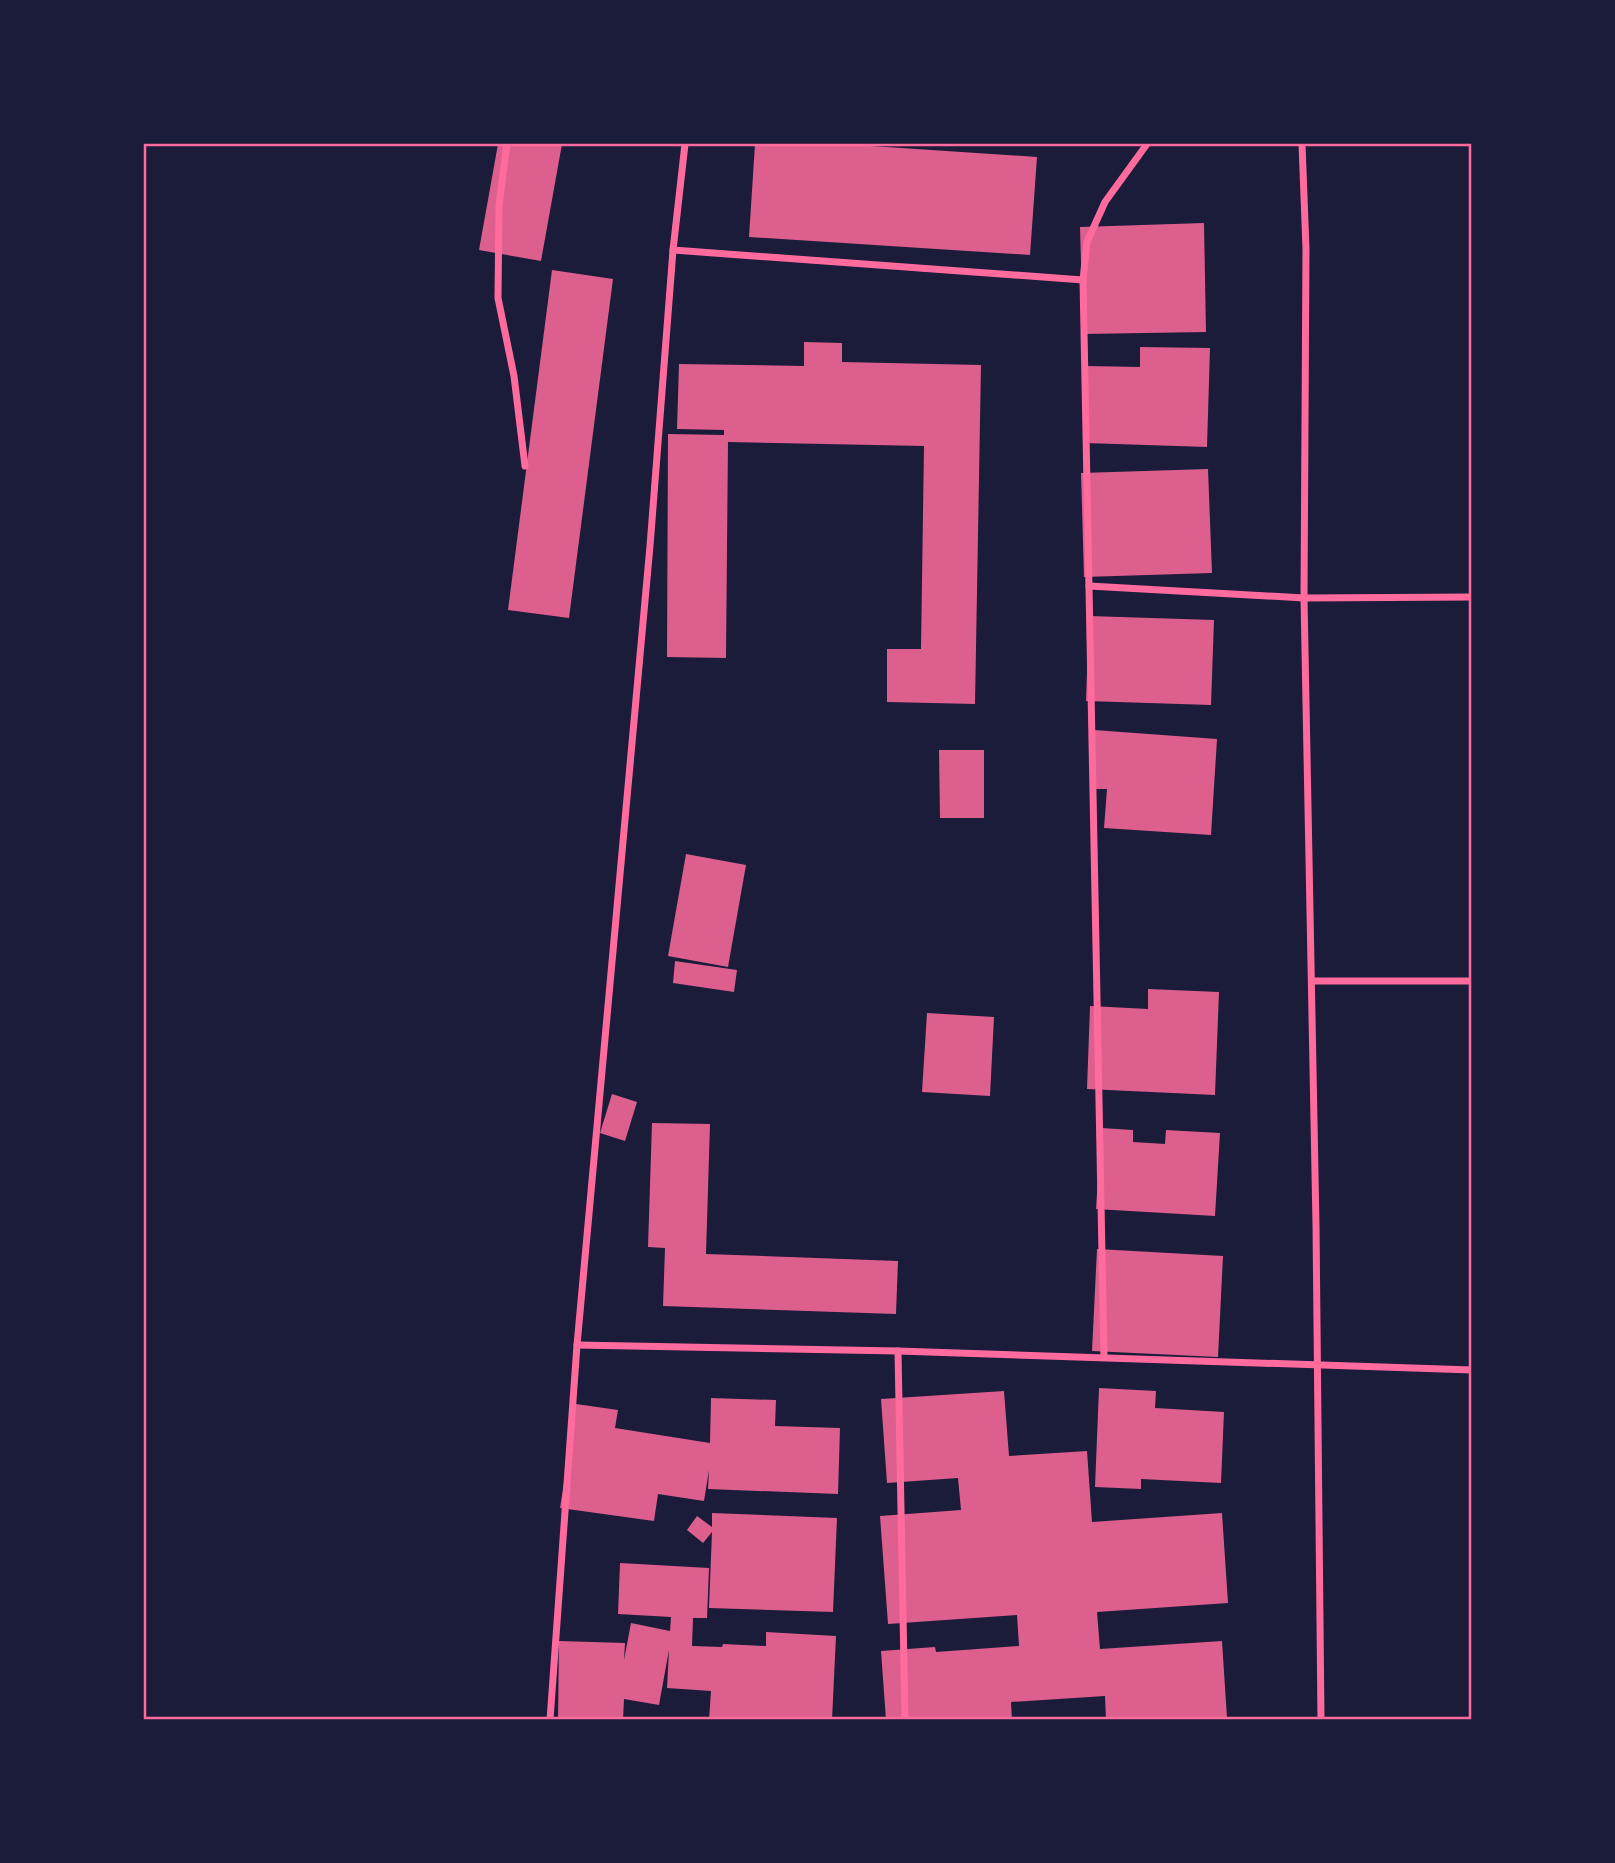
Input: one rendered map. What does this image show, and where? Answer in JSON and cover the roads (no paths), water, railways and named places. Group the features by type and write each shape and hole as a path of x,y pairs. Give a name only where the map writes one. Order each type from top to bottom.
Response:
{"street":[{"path":"507,144 499,205 498,298 514,376 526,466"},
{"path":"550,1720 577,1345 650,546 673,250 685,144"},
{"path":"1104,1357 1083,280 1087,242 1105,202 1147,144"},
{"path":"1302,144 1306,249 1304,598 1316,1225 1321,1720"},
{"path":"673,250 1083,280"},
{"path":"1089,586 1304,598 1472,597"},
{"path":"1312,981 1472,981"},
{"path":"577,1345 898,1351 1472,1370"},
{"path":"898,1351 905,1720"}]}
